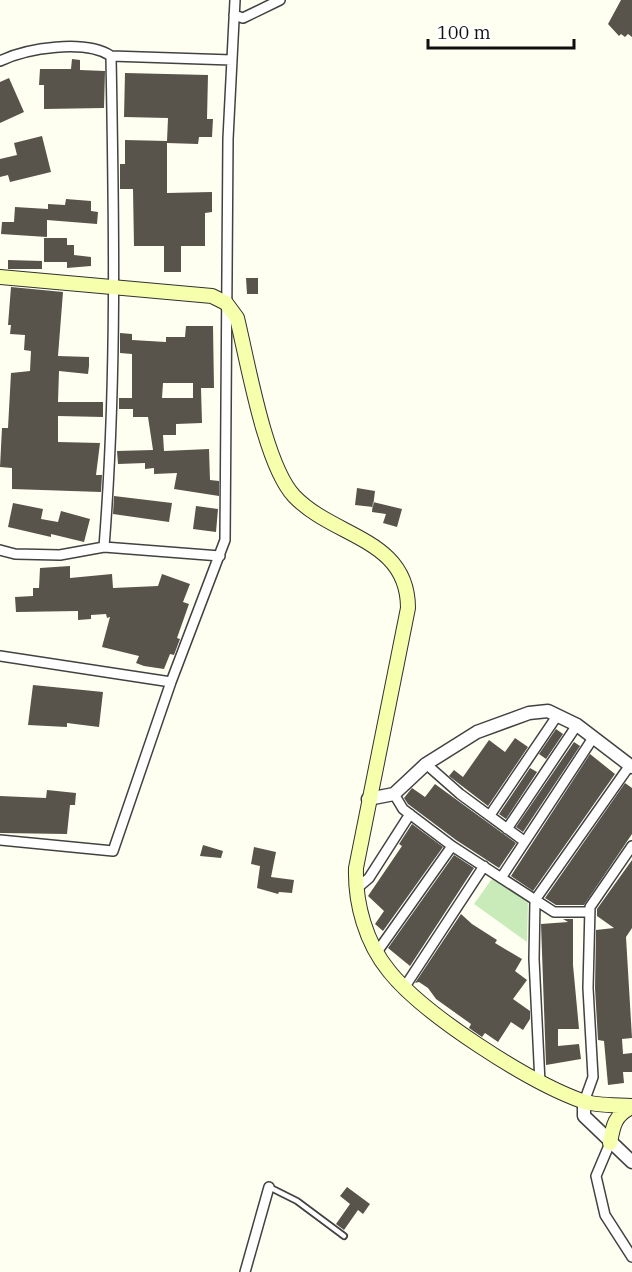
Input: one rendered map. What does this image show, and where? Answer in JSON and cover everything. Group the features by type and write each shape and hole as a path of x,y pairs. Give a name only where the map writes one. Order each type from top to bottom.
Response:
{"main road":[{"path":"0,277 212,296 226,303 237,318 270,452 280,475 294,495 315,513 343,531 372,544 390,557 402,573 408,589 408,608 360,840 355,890 367,933 377,952 404,988 450,1024 540,1083 584,1102 632,1106"},
{"path":"610,1143 613,1125 620,1113 632,1106"}],"street":[{"path":"0,840 113,851 171,682 225,540 228,489 226,303 235,0"},
{"path":"234,15 243,18 280,0"},
{"path":"0,61 20,52 49,47 102,50 111,56 232,60"},
{"path":"104,547 115,288 111,56"},
{"path":"0,550 15,554 60,555 104,547 220,556"},
{"path":"0,656 171,682"},
{"path":"368,799 394,794 426,764 477,732 529,713 548,711 577,725 631,766 535,900 534,958 540,1083"},
{"path":"490,815 557,716"},
{"path":"507,829 577,725"},
{"path":"501,878 594,738"},
{"path":"426,764 459,794 524,841"},
{"path":"394,794 404,809 453,846 554,912 589,912"},
{"path":"355,890 369,878 410,814"},
{"path":"377,952 453,846"},
{"path":"632,846 590,907 589,912 588,988 593,1077 584,1102 584,1116 632,1162"},
{"path":"404,988 484,866"},
{"path":"610,1143 596,1176 604,1215 632,1257"},
{"path":"245,1272 269,1187"}],"lane":[{"path":"269,1187 297,1201 344,1236"}],"green space":[{"path":"494,876 528,900 527,942 474,904"}],"building":[{"path":"621,0 632,0 632,37 628,34 625,37 621,34 619,36 608,24"},
{"path":"72,59 80,60 80,70 105,71 104,108 44,109 44,85 39,85 40,69 71,69"},
{"path":"125,73 208,75 207,119 213,119 212,137 199,137 198,144 167,143 167,193 212,192 212,212 205,213 205,246 181,246 181,272 164,272 164,246 134,246 133,189 120,189 120,164 125,164 125,140 167,141 168,118 124,117"},
{"path":"9,78 24,112 0,123 0,82"},
{"path":"42,136 51,172 10,182 8,175 0,177 0,159 17,155 14,143"},
{"path":"66,199 91,201 91,211 98,212 97,224 47,220 47,237 1,234 2,222 14,222 15,207 48,209 48,204 65,205"},
{"path":"44,238 67,238 67,245 74,245 74,255 91,257 91,266 67,268 67,262 44,262"},
{"path":"8,260 42,261 42,269 8,269"},
{"path":"246,278 258,278 258,294 247,294"},
{"path":"11,287 63,292 58,356 89,357 89,366 88,374 59,371 58,402 103,402 103,417 58,416 58,442 100,443 96,475 102,475 101,492 12,489 12,468 0,467 2,428 8,428 11,373 30,371 31,351 24,350 25,335 10,334 11,325 8,325"},
{"path":"186,326 213,326 214,388 201,388 202,423 176,424 176,435 163,435 164,451 209,449 210,480 219,481 219,496 174,489 177,473 154,474 154,468 145,469 145,463 118,464 117,451 153,450 148,417 133,417 133,409 119,409 119,398 132,398 132,354 120,353 120,333 132,334 132,340 166,342 166,337 185,337","holes":["163,383 193,383 193,398 162,398"]},
{"path":"357,488 375,491 373,507 355,505"},
{"path":"114,496 172,503 169,522 113,514"},
{"path":"373,502 402,509 397,527 383,523 386,514 372,512"},
{"path":"13,503 43,509 41,519 58,522 61,511 90,519 84,542 8,527"},
{"path":"196,506 218,509 216,532 193,529"},
{"path":"70,566 70,578 112,574 113,588 158,586 162,574 190,584 183,602 189,604 177,638 180,639 174,655 170,654 164,669 136,663 139,656 102,647 110,617 107,618 106,614 91,615 91,619 78,620 78,611 16,612 15,597 33,596 33,588 39,588 40,568"},
{"path":"33,685 103,692 99,727 67,723 67,727 28,725"},
{"path":"556,729 563,734 546,759 539,754"},
{"path":"515,738 528,747 488,806 449,776 454,770 463,777 489,740 505,752"},
{"path":"574,742 580,746 523,832 516,827"},
{"path":"590,754 615,774 533,891 511,876"},
{"path":"541,766 506,819 499,814 530,768 537,772"},
{"path":"625,783 632,788 632,834 584,905 556,905 545,898"},
{"path":"435,784 516,843 499,868 456,840 408,804 404,798 412,788 425,797"},
{"path":"47,790 76,793 75,805 70,805 67,834 0,833 0,796 46,798"},
{"path":"412,824 443,847 383,931 375,924 384,911 368,896 402,846 399,844"},
{"path":"203,845 223,851 221,858 200,856"},
{"path":"254,847 276,852 271,877 294,880 292,893 279,892 278,894 257,888 260,866 251,864"},
{"path":"454,855 474,868 410,966 388,948"},
{"path":"632,860 632,928 626,937 632,1038 622,1039 623,1054 632,1053 632,1072 623,1072 624,1083 608,1085 604,1041 598,1040 595,988 596,930 614,928 597,916 597,909"},
{"path":"461,914 497,940 495,943 522,959 515,971 527,980 513,999 530,1011 530,1019 523,1030 511,1022 498,1042 485,1033 482,1037 469,1028 471,1024 436,999 428,988 419,982 415,983"},
{"path":"563,919 573,919 573,965 579,1029 558,1029 558,1046 579,1044 581,1059 546,1065 541,924 568,922"},
{"path":"347,1187 370,1204 363,1214 358,1210 344,1230 336,1224 350,1204 340,1196"}]}
